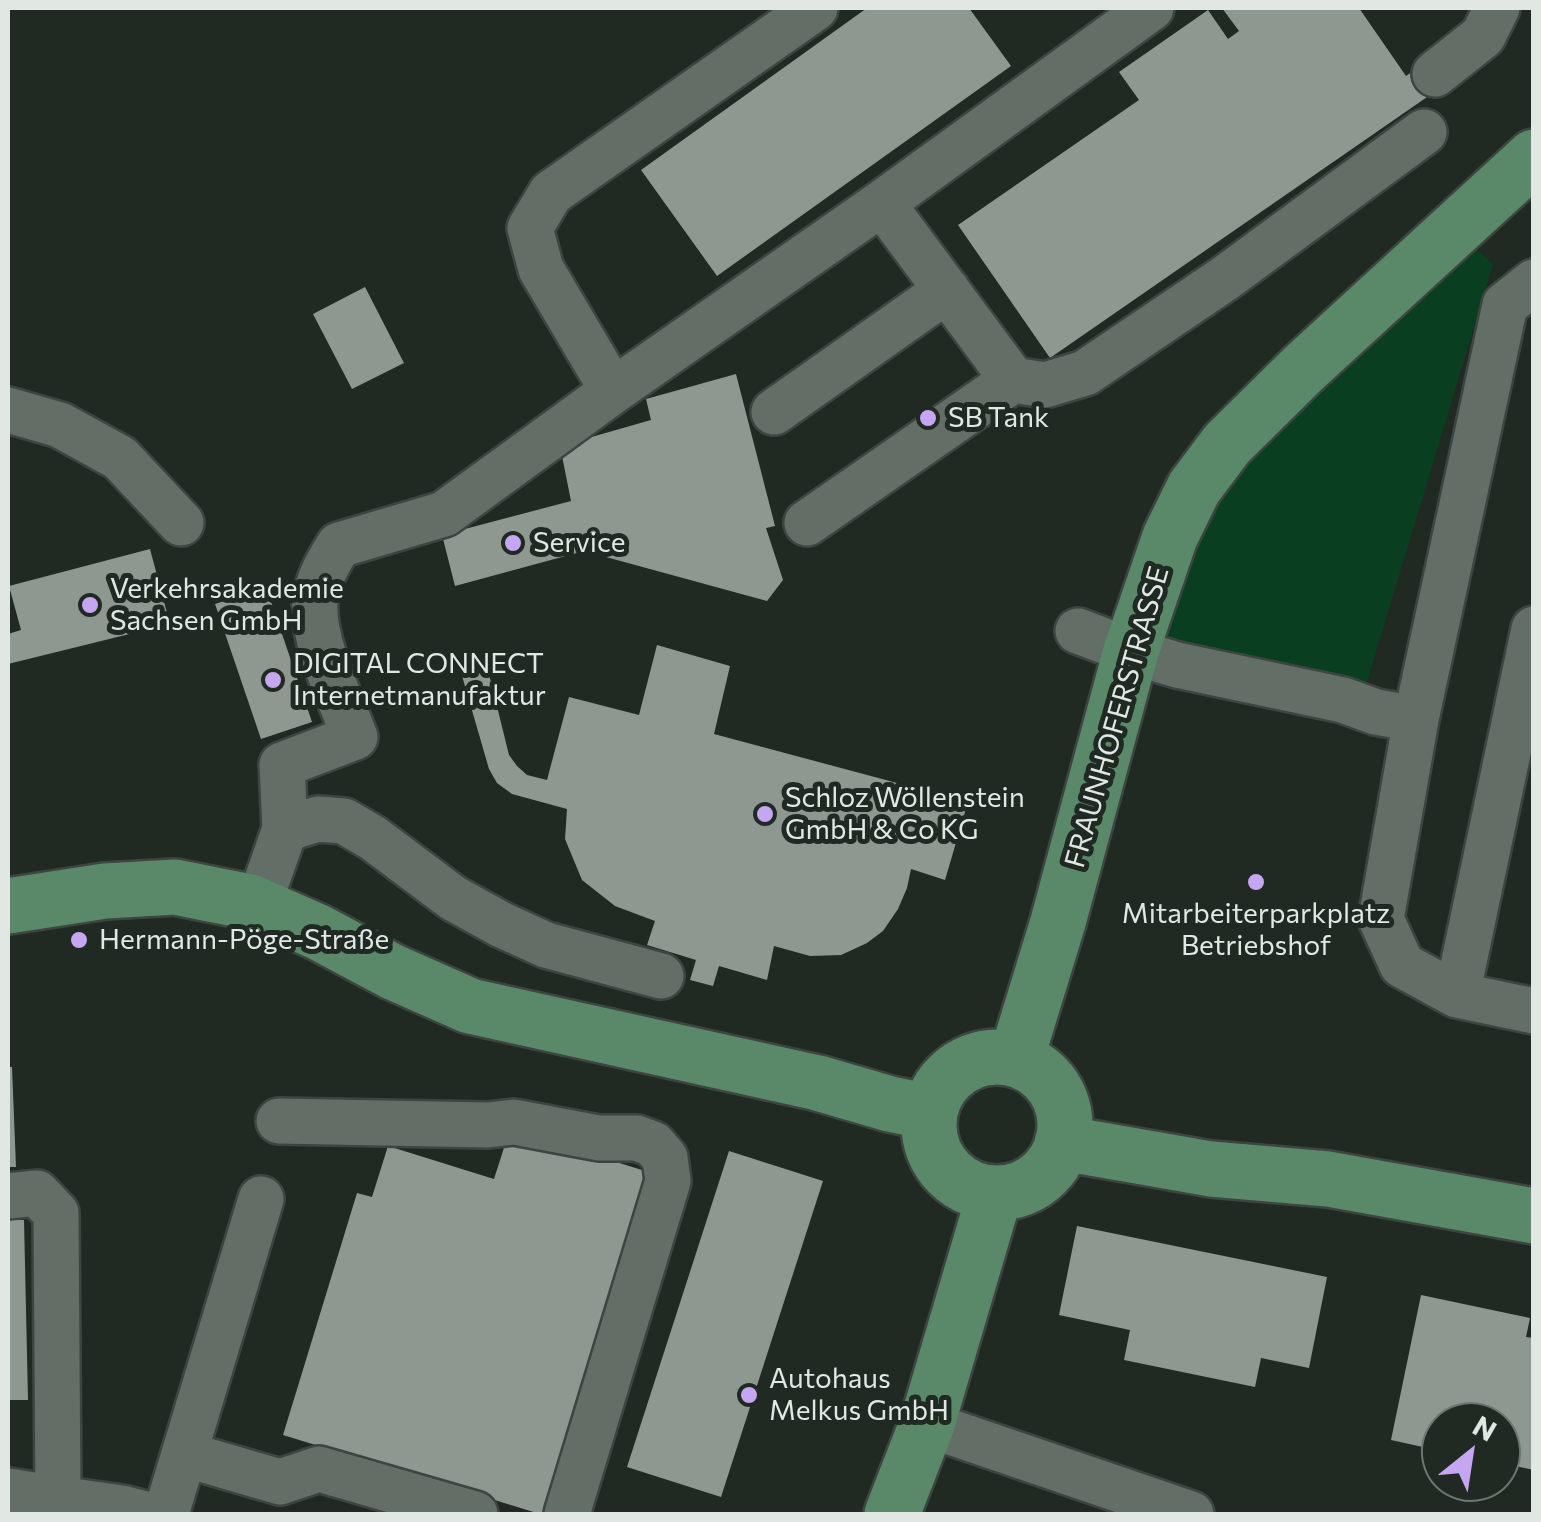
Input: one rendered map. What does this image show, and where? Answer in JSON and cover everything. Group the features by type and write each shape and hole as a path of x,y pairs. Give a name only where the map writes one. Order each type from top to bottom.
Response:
{"main road":[{"name":"FRAUNHOFERSTRASSE","path":"1016,1059 1064,904 1131,652 1170,537 1194,488 1227,444 1302,370 1534,157"},
{"path":"8,906 106,891 174,888 258,906 470,1006 818,1083 930,1112"},
{"path":"993,1056 1016,1059 1035,1068 1060,1101 1065,1122 1062,1143 1053,1164 1037,1180 1017,1190 995,1193 972,1188 952,1176 937,1158 929,1135 930,1112 937,1090 952,1073 971,1061 993,1056"},
{"path":"1062,1143 1212,1169 1328,1179 1534,1216"},
{"path":"892,1514 927,1424 995,1193"}],"street":[{"path":"614,391 541,269 530,228 550,194 815,8"},
{"path":"258,906 285,829 282,765 355,738 316,630 315,600 324,566 339,544 444,514 1150,8"},
{"path":"1435,74 1483,36 1497,8"},
{"path":"808,522 1013,380 1045,384 1085,373 1224,280 1424,132"},
{"path":"882,202 1013,380"},
{"path":"1534,282 1505,305 1416,720 1381,919 1402,965 1457,995 1534,1011"},
{"path":"774,412 947,290"},
{"path":"8,410 60,425 120,458 181,523"},
{"path":"1457,995 1534,630"},
{"path":"1078,631 1131,652 1416,720"},
{"path":"285,829 318,819 344,822 373,838 453,898 502,924 546,945 661,976"},
{"path":"279,1120 488,1125 514,1122 599,1138 637,1138 652,1144 664,1158 668,1181 567,1514"},
{"path":"8,1196 37,1193 56,1212 58,1507"},
{"path":"166,1514 261,1199"},
{"path":"927,1424 1191,1514"},
{"path":"184,1454 280,1482 319,1469 476,1514"},
{"path":"8,1491 58,1507 122,1508 144,1514"}],"green space":[{"path":"1454,230 1493,264 1360,705 1131,651 1170,537"}],"building":[{"path":"867,8 969,8 1011,66 717,276 641,170"},
{"path":"1222,8 1359,8 1406,76 1426,62 1443,86 1050,358 958,225 1139,100 1119,72 1208,10 1228,39 1239,31"},
{"path":"365,287 404,363 352,389 313,314"},
{"path":"736,374 775,526 766,528 783,580 767,601 584,551 455,586 442,535 571,501 560,446 651,420 646,399"},
{"name":"Verkehrsakademie Sachsen GmbH","path":"150,549 170,624 8,664 8,634 21,630 9,586"},
{"path":"266,587 312,722 261,739 215,604"},
{"name":"Schloz Wöllenstein GmbH & Co KG","path":"657,645 730,666 714,734 968,802 945,880 911,869 898,909 883,931 841,955 810,956 774,946 767,980 719,966 713,986 690,980 696,960 647,945 655,921 615,906 582,880 565,839 567,809 512,794 497,783 489,769 460,669 486,662 509,755 527,775 547,780 569,697 639,715"},
{"path":"8,1067 12,1067 16,1167 8,1167"},
{"path":"510,1129 658,1175 553,1514 540,1514 283,1435 357,1193 372,1197 388,1146 494,1179"},
{"path":"729,1151 823,1181 721,1497 627,1467"},
{"path":"8,1220 24,1220 28,1400 8,1400"},
{"path":"1077,1226 1327,1277 1309,1368 1261,1358 1255,1387 1124,1360 1130,1330 1059,1315"},
{"path":"1421,1295 1530,1318 1526,1337 1534,1338 1534,1470 1521,1467 1521,1402 1421,1402 1421,1447 1391,1440"}],"place":[{"name":"SB Tank","path":"928,418"},
{"name":"Service","path":"513,543"},
{"name":"Verkehrsakademie Sachsen GmbH","path":"90,605"},
{"name":"DIGITAL CONNECT Internetmanufaktur","path":"273,680"},
{"name":"Schloz Wöllenstein GmbH & Co KG","path":"765,814"},
{"name":"Mitarbeiterparkplatz Betriebshof","path":"1256,882"},
{"name":"Hermann-Pöge-Straße","path":"79,940"},
{"name":"Autohaus Melkus GmbH","path":"749,1395"}]}
